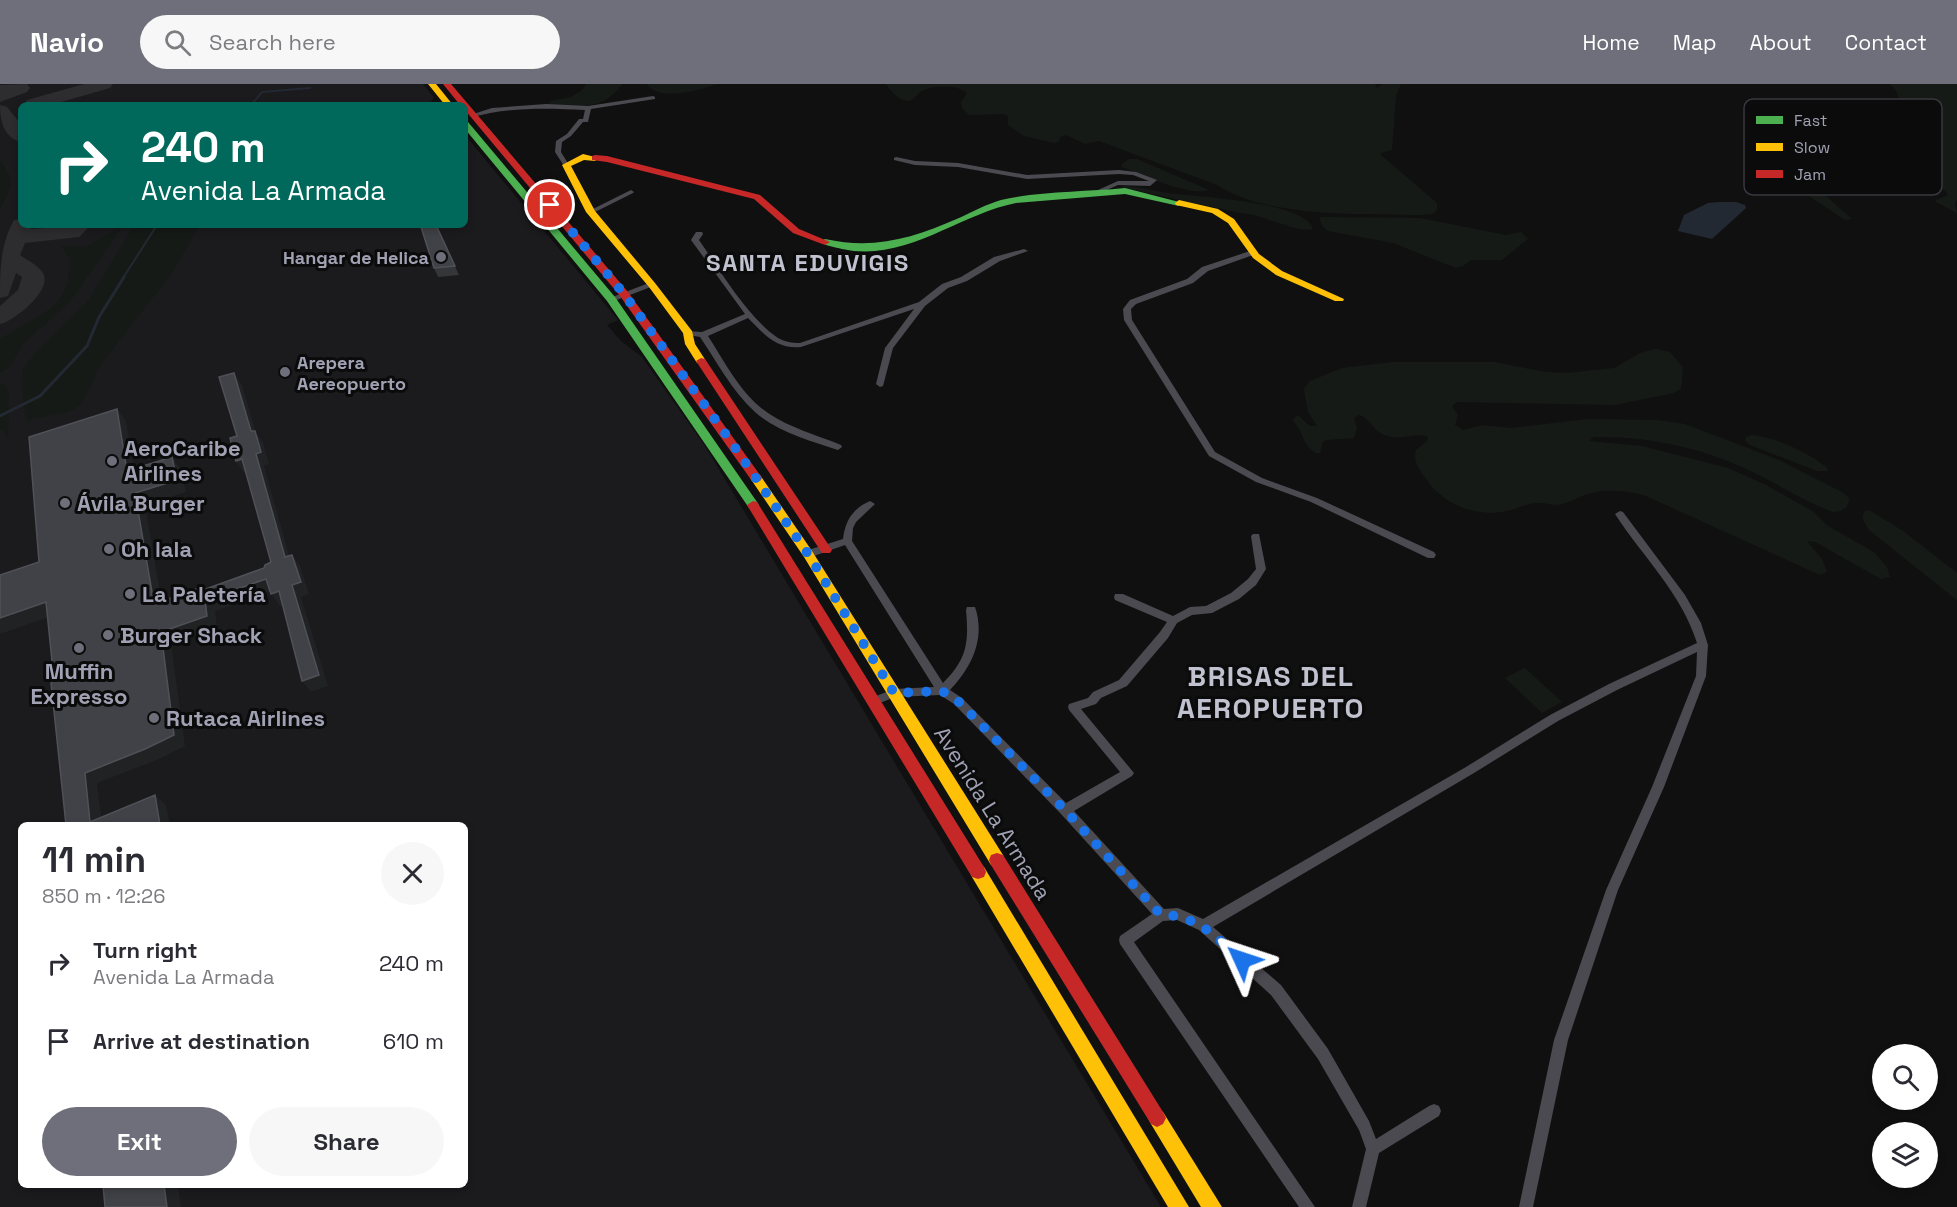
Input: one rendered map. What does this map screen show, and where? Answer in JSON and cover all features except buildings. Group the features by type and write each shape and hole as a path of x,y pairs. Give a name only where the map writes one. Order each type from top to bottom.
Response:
{"main road":[{"path":"432,84 447,102"},
{"name":"Avenida La Armada","path":"447,84 458,102"},
{"name":"Avenida La Armada","path":"469,119 618,296 727,436 808,554 1212,1207"},
{"path":"826,550 690,344 688,333 652,285 591,212 566,165 583,157 607,159 642,166 757,197 769,205 789,227 803,234 842,246 866,249 889,247 909,241 1001,203 1100,191 1125,191 1215,211 1231,221 1253,252 1279,273 1339,299"},
{"name":"Avenida La Armada","path":"618,296 752,503 875,701 1179,1207"}],"street":[{"path":"469,119 492,110 546,106 588,108 653,98"},
{"path":"566,165 558,152 559,141 569,135 581,120 586,120 588,108"},
{"path":"896,159 915,163 958,165 1027,177 1119,172 1134,173 1154,180 1154,183 1150,184 1111,185 1100,191"},
{"path":"591,212 631,192"},
{"path":"699,234 695,240 749,315 771,337 786,345 801,345 922,304"},
{"path":"880,384 889,348 922,304 945,286 964,279 997,259 1024,251"},
{"path":"1253,252 1205,269 1190,281 1133,302 1127,309 1128,320 1212,454 1259,480 1314,500 1431,555"},
{"path":"618,296 652,285"},
{"path":"688,333 703,335 749,315"},
{"path":"703,335 738,387 758,410 772,419 838,447"},
{"path":"808,554 826,550 847,541 849,526 858,512 870,504"},
{"path":"1526,1207 1561,1040 1612,890 1658,787 1701,676 1703,645 1696,623 1681,598 1620,514"},
{"path":"1065,810 1128,772 1073,707 1092,701 1097,695 1123,683 1164,635 1173,620 1185,613 1213,607 1235,596 1252,582 1261,569 1256,536"},
{"path":"847,541 942,691 969,712 1065,810 1161,915"},
{"path":"1119,597 1173,620"},
{"path":"875,701 894,693 942,691 964,670 972,650 974,630 971,610"},
{"path":"1203,926 1470,770 1506,745 1638,674 1703,645"},
{"path":"1308,1207 1125,940 1161,915 1178,914 1203,926 1275,990 1323,1054 1365,1126 1373,1149 1359,1207"},
{"path":"1373,1149 1434,1111"}],"shaded area":[{"path":"0,84 423,84 434,98 432,102 18,102 18,228 468,228 468,139 618,320 607,325 621,341 642,357 705,446 1161,1207 0,1207"},
{"path":"586,84 622,84 615,93 598,103 579,106 548,105 551,101 571,97 582,90"},
{"path":"647,84 718,84 670,94 653,90"},
{"path":"886,84 1376,84 1377,88 1382,84 1401,84 1396,96 1392,150 1381,153 1381,155 1437,203 1437,210 1433,214 1419,215 1315,212 1261,203 1237,196 1217,185 1099,141 1085,144 1066,135 1060,137 1059,142 1054,143 1024,136 1008,125 1008,116 1004,114 969,115 962,108 961,102 967,93 957,88 944,86 931,88 905,101 897,97"},
{"path":"1890,84 1957,84 1957,199 1955,204 1957,213 1936,202 1948,195 1942,190 1942,99 1899,99"},
{"path":"1129,159 1137,159 1209,190 1177,188 1121,167"},
{"path":"0,161 9,174 10,184 0,209"},
{"path":"1120,187 1271,206 1291,212 1306,220 1313,229 1298,229 1258,216"},
{"path":"1808,195 1825,195 1852,219 1845,220"},
{"path":"1736,202 1745,205 1746,208 1712,239 1678,231 1684,215 1708,203"},
{"path":"1319,218 1420,218 1506,235 1521,232 1528,239 1502,260 1471,260 1456,268 1393,243 1328,231 1323,227"},
{"path":"117,228 122,228 69,303 23,344 10,367 0,373 0,339 50,309 61,297 68,283 70,260 61,246 86,247"},
{"path":"132,228 198,228 172,273 100,366 82,404 70,411 26,421 21,382 23,368 87,302"},
{"path":"1655,349 1670,352 1683,367 1681,389 1674,393 1615,405 1457,402 1452,406 1458,415 1455,425 1463,430 1482,425 1511,428 1588,419 1657,420 1685,424 1779,460 1842,492 1849,498 1848,504 1842,510 1833,512 1736,464 1676,445 1615,437 1594,437 1589,441 1642,446 1728,468 1766,485 1814,512 1828,526 1874,552 1887,567 1890,577 1881,579 1815,542 1807,541 1822,559 1827,572 1820,575 1646,496 1626,492 1598,491 1561,504 1534,503 1496,513 1472,511 1441,496 1419,469 1415,458 1416,450 1428,440 1427,436 1390,437 1378,431 1363,416 1359,415 1354,418 1357,428 1354,438 1326,440 1322,443 1320,453 1316,453 1308,446 1292,420 1298,415 1310,426 1317,426 1308,412 1304,389 1310,381 1342,368 1393,362 1494,362 1546,372 1567,373 1614,368 1640,353"},
{"path":"0,384 4,384 9,393 8,440 3,430 0,430"},
{"path":"1751,435 1792,447 1828,469 1817,471 1750,445 1745,441 1746,437"},
{"path":"1869,510 1903,531 1957,573 1957,600 1869,530 1863,516 1865,511"},
{"path":"1525,668 1562,702 1542,713 1505,678"}],"waterway":[{"path":"254,102 262,92 310,88"},
{"path":"123,278 155,228"},
{"path":"0,416 40,396 87,346 99,317 124,277"}],"taxiway":[{"path":"41,102 104,84"},
{"path":"0,90 21,88 0,96"},
{"path":"0,111 18,132"},
{"path":"8,257 21,228"},
{"path":"17,237 71,232 76,228"},
{"path":"0,291 8,257"},
{"path":"0,317 27,294 33,282 33,275 8,257"}],"traffic: fast":[{"path":"468,128 611,299 753,505"},
{"path":"825,242 847,247 893,244 938,230 1001,203 1016,200 1125,191 1179,203"}],"traffic: slow":[{"path":"432,84 447,102"},
{"path":"595,158 583,157 566,165 591,212 652,285 688,333 690,344 701,361"},
{"path":"1179,203 1215,211 1231,221 1256,256 1279,273 1339,299"},
{"path":"756,478 808,554 997,860"},
{"path":"978,872 1179,1207"},
{"path":"1157,1118 1212,1207"}],"traffic: jam":[{"path":"447,84 462,102"},
{"path":"468,109 624,294 756,478"},
{"path":"595,158 607,159 757,197 796,231 825,242"},
{"path":"701,361 826,550"},
{"path":"753,505 978,872"},
{"path":"997,860 1157,1118"}],"place":[{"name":"Hangar de Helica","path":"441,257"},
{"name":"Arepera Aereopuerto","path":"285,372"},
{"name":"AeroCaribe Airlines","path":"112,461"},
{"name":"Ávila Burger","path":"65,503"},
{"name":"Oh lala","path":"109,549"},
{"name":"La Paletería","path":"130,594"},
{"name":"Burger Shack","path":"108,635"},
{"name":"Muffin Expresso","path":"79,648"},
{"name":"Rutaca Airlines","path":"154,718"}],"district":[{"name":"SANTA EDUVIGIS","path":"808,262"},
{"name":"BRISAS DEL AEROPUERTO","path":"1271,692"}],"route":[{"path":"550,205 624,294 727,436 808,554 894,693 942,691 958,701 1065,810 1161,915 1178,914 1203,926 1242,960"}]}
